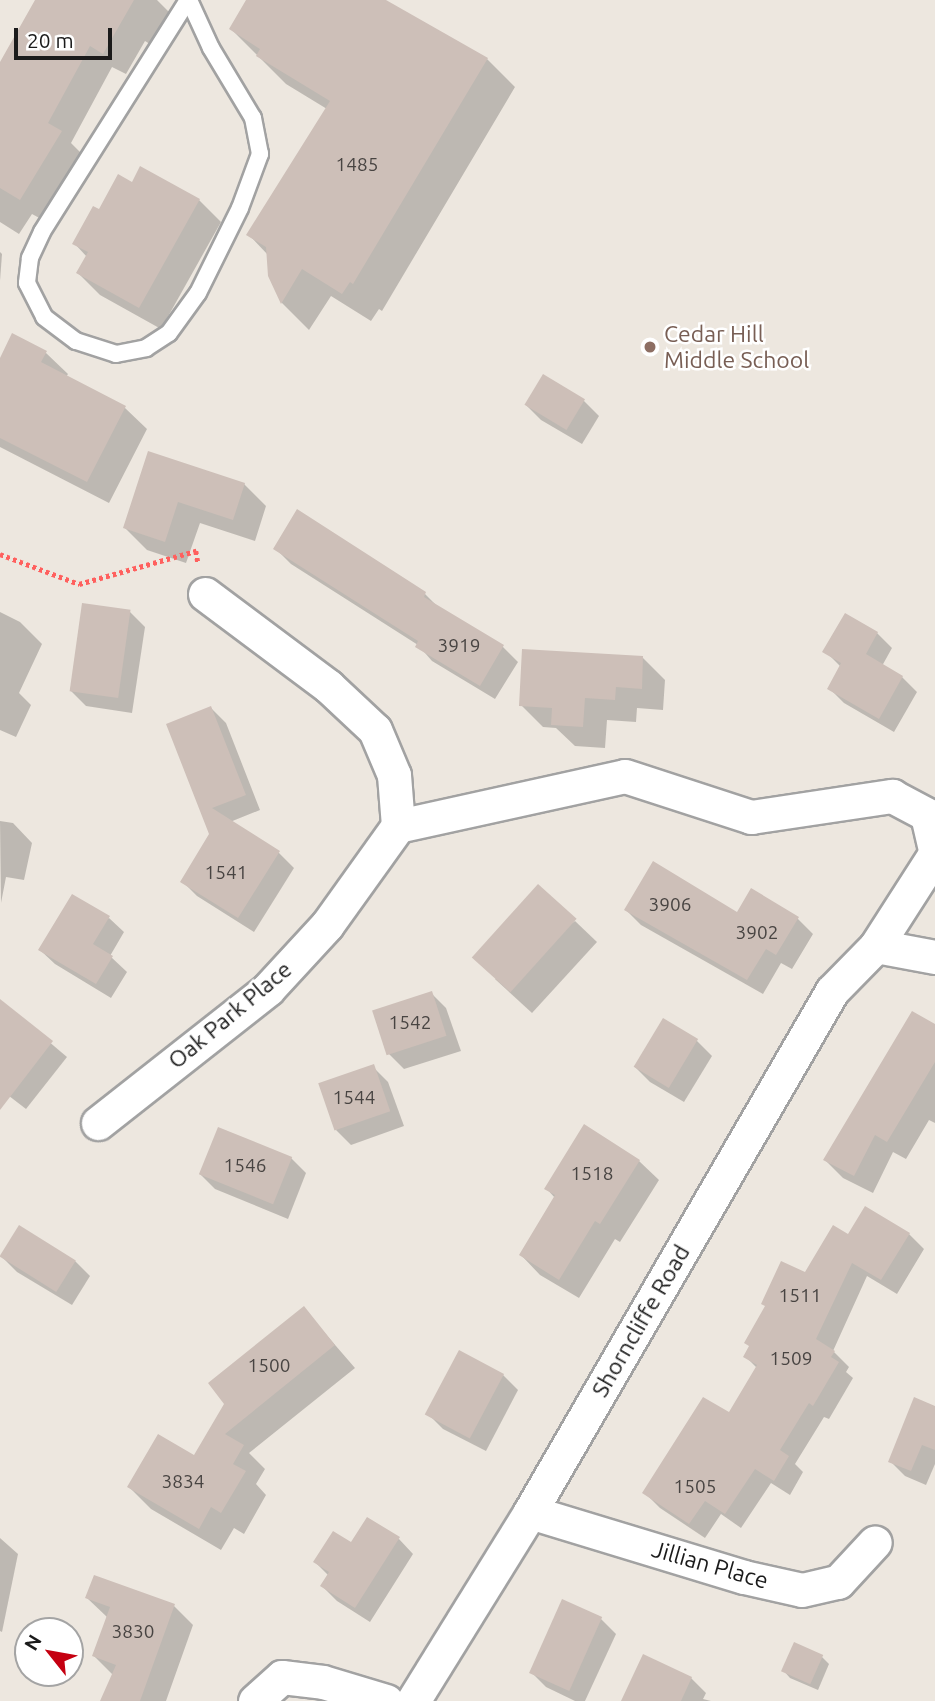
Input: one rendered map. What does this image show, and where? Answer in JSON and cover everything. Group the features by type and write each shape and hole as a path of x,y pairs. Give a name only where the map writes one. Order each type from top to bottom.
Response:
{"street":[{"path":"205,594 328,686 375,730 394,775 398,826 625,776 751,817 892,796 927,815 935,852"},
{"name":"Oak Park Place","path":"98,1123 268,989 327,925 398,826"},
{"name":"Shorncliffe Road","path":"413,1701 530,1512 832,991 876,946 935,852"},
{"path":"876,946 935,957"},
{"name":"Jillian Place","path":"530,1512 744,1577 802,1590 838,1582 875,1542"},
{"path":"255,1701 282,1677 323,1682 386,1701"}],"lane":[{"path":"188,0 211,48 253,118 260,153 240,208 198,293 169,333 146,348 116,354 76,341 44,317 27,283 30,258 42,232 188,0"}],"path":[{"path":"0,554 79,584 196,551 205,594"}],"building":[{"path":"35,0 134,0 103,54 90,46 48,123 62,131 20,200 0,188 0,62"},
{"path":"246,0 386,0 488,58 353,284 350,282 342,294 302,269 281,304 268,276 266,247 246,235 330,101 256,56 260,49 229,29"},
{"path":"140,166 200,199 139,308 76,273 88,252 72,244 93,206 99,209 118,174 132,182"},
{"path":"12,333 47,351 41,362 126,406 87,482 0,438 0,358"},
{"path":"543,374 585,399 566,430 524,405"},
{"path":"148,451 245,483 233,520 178,502 165,542 123,528"},
{"path":"297,509 426,592 424,597 504,645 480,686 415,647 418,641 273,549"},
{"path":"82,603 131,610 118,698 70,691"},
{"path":"845,613 878,632 866,654 903,676 879,719 827,689 841,663 822,652"},
{"path":"522,649 643,656 642,689 616,687 615,700 585,698 583,727 551,725 552,708 519,706"},
{"path":"211,706 246,795 212,808 280,851 238,918 180,882 209,834 166,724"},
{"path":"653,861 737,912 751,888 799,917 776,955 766,949 747,980 624,910"},
{"path":"538,884 577,919 510,992 472,958"},
{"path":"72,894 110,916 93,944 113,956 96,984 38,950"},
{"path":"432,991 447,1036 387,1055 372,1010"},
{"path":"0,999 53,1041 0,1110"},
{"path":"912,1011 935,1024 935,1062 887,1142 875,1135 854,1176 823,1160"},
{"path":"663,1018 698,1039 669,1088 634,1067"},
{"path":"374,1064 390,1111 334,1130 318,1083"},
{"path":"584,1124 640,1160 600,1224 595,1221 559,1280 519,1255 555,1195 544,1189"},
{"path":"218,1127 292,1157 273,1204 199,1174"},
{"path":"865,1206 910,1233 881,1280 852,1263 816,1339 835,1351 831,1357 839,1362 813,1406 809,1403 780,1450 789,1456 774,1481 755,1469 725,1514 705,1501 689,1524 642,1493 703,1397 729,1412 757,1365 743,1357 749,1346 744,1343 765,1306 761,1304 781,1261 805,1272 833,1225 848,1234"},
{"path":"19,1225 76,1261 56,1292 0,1257"},
{"path":"304,1306 335,1345 225,1434 244,1445 233,1464 246,1471 221,1513 211,1507 199,1529 127,1487 158,1434 194,1455 224,1404 208,1383"},
{"path":"459,1350 504,1374 470,1438 425,1414"},
{"path":"914,1397 935,1406 935,1450 922,1445 911,1471 888,1462"},
{"path":"367,1517 400,1537 355,1608 320,1586 329,1572 313,1562 333,1531 351,1542"},
{"path":"94,1575 175,1604 140,1701 100,1701 116,1665 92,1656 110,1607 85,1598"},
{"path":"562,1599 602,1617 569,1691 529,1673"},
{"path":"794,1642 823,1655 810,1684 781,1671"},
{"path":"643,1654 692,1677 681,1701 621,1701"}],"place":[{"name":"Cedar Hill Middle School","path":"650,347"}]}
